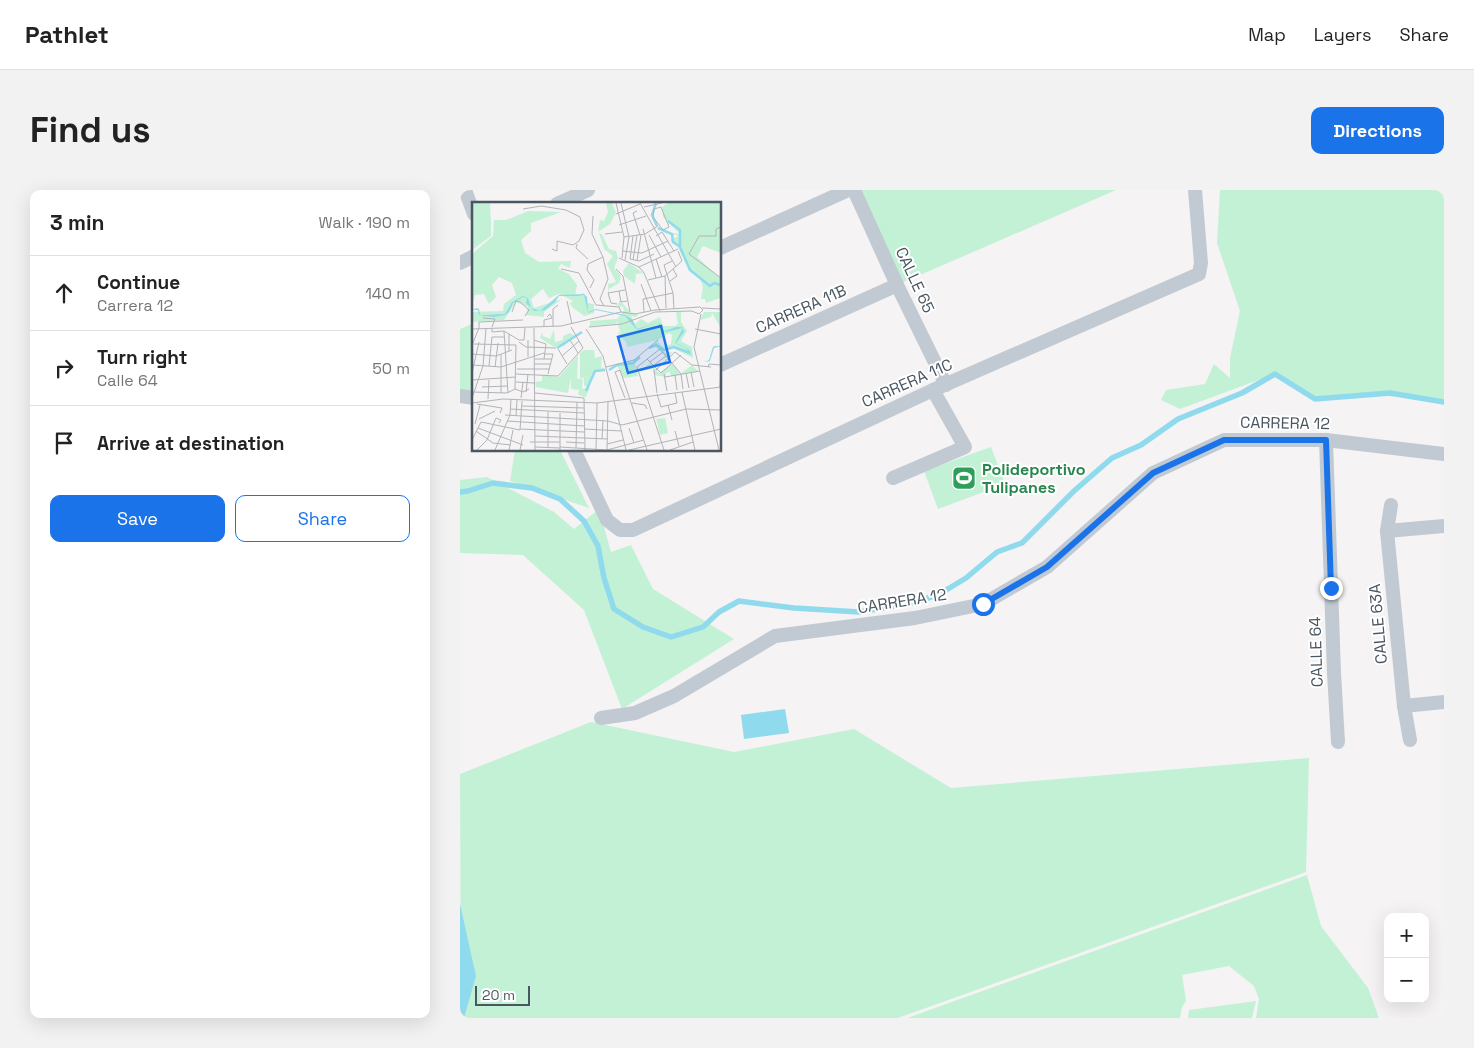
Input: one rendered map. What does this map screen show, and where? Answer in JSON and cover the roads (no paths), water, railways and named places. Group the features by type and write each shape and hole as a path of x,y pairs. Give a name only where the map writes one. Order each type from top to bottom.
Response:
{"street":[{"path":"465,190 472,209"},
{"path":"561,202 588,190"},
{"path":"721,248 848,190"},
{"name":"CALLE 65","path":"854,190 897,285 965,447 893,478"},
{"name":"CARRERA 11C","path":"574,451 607,520 620,530 633,530 940,387 1199,274 1201,263 1195,190"},
{"path":"460,263 472,257"},
{"name":"CARRERA 11B","path":"721,365 897,285"},
{"name":"CARRERA 12","path":"601,718 635,713 674,696 775,636 914,618 983,604 1047,567 1153,473 1224,440 1326,440 1444,454"},
{"name":"CALLE 64","path":"1326,440 1338,742"},
{"name":"CALLE 63A","path":"1391,504 1387,531 1404,706 1410,740"},
{"path":"1387,531 1444,526"},
{"path":"1404,706 1444,702"}],"water":[{"path":"785,709 789,733 744,739 741,715"},
{"path":"460,904 476,976 464,1018 460,1018"}],"waterway":[{"path":"460,492 493,483 532,488 560,499 584,521 598,546 604,578 614,609 643,627 671,637 703,627 719,612 739,601 794,608 859,612 908,604 938,595 966,578 997,552 1022,543 1074,491 1112,458 1141,445 1178,419 1242,393 1275,374 1315,399 1390,393 1444,402"}],"place":[{"name":"Polideportivo Tulipanes","path":"964,478"}]}
